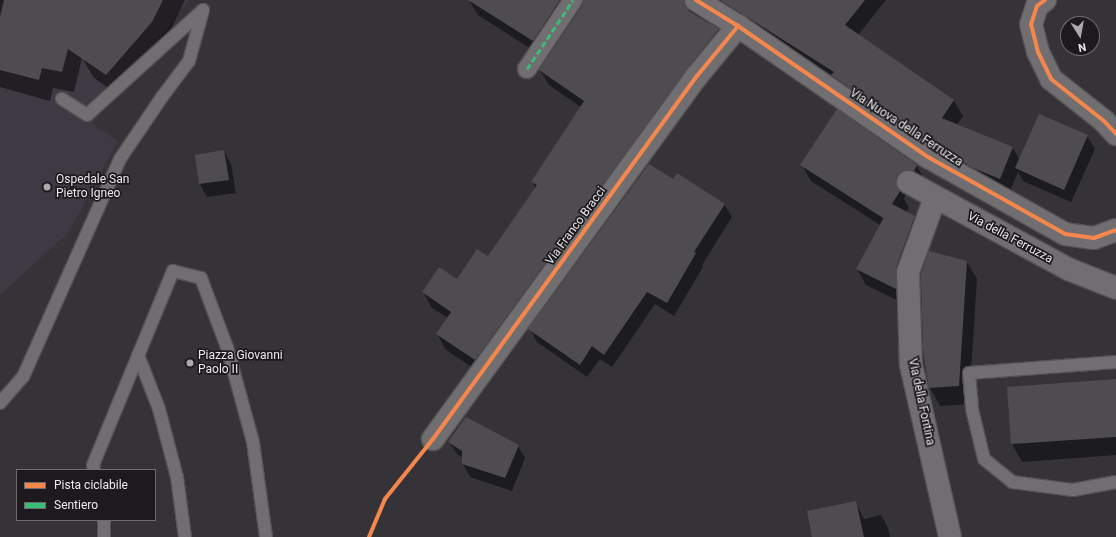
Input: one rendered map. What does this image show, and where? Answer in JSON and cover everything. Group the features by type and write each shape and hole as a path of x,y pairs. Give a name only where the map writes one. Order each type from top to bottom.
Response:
{"street":[{"path":"527,69 573,0"},
{"name":"Via Nuova della Ferruzza","path":"696,0 738,26 928,157 1065,234 1094,238 1116,230"},
{"path":"1045,0 1037,6 1031,24 1038,52 1051,79 1104,121 1116,134"},
{"name":"Via Franco Bracci","path":"433,439 697,76 738,26"},
{"name":"Via della Ferruzza","path":"908,182 1068,269 1116,288"},
{"name":"Via della Fontina","path":"935,198 908,272 911,365 950,537"}],"lane":[{"path":"0,402 23,377 120,159 162,97 189,61 203,10 87,115 62,98"},
{"path":"94,469 93,465 173,271 201,278 227,347 253,442 266,537"},
{"path":"138,355 159,409 177,477 185,537"},
{"path":"1116,362 969,373 972,409 984,459 1012,482 1073,490 1116,482"},
{"path":"104,521 104,537"}],"shaded area":[{"name":"Ospedale San Pietro Igneo","path":"0,0 189,0 92,124 118,141 68,233 0,295"}],"building":[{"path":"4,0 163,0 152,22 106,75 68,49 62,72 42,68 39,80 0,70 0,17"},
{"path":"468,0 560,0 533,41"},
{"path":"583,0 684,0 685,6 689,11 719,29 687,69 475,360 436,334 451,312 422,292 439,267 457,279 477,249 488,256 537,185 531,182 584,101 539,70 582,6"},
{"path":"720,0 865,0 845,25 954,100 942,118 1013,147 1000,179 973,168 935,146 831,75 834,72"},
{"path":"837,109 917,165 914,171 907,170 901,172 897,176 896,182 900,191 892,204 915,216 896,268 896,289 856,269 884,217 883,218 800,165"},
{"path":"1039,114 1088,135 1064,190 1015,168"},
{"path":"224,150 229,180 199,184 195,155"},
{"path":"649,164 673,179 677,173 725,204 694,252 696,253 667,303 647,292 604,355 592,346 580,365 528,329"},
{"path":"929,251 967,261 959,386 929,388 928,384 923,348 921,274"},
{"path":"1116,379 1116,437 1011,444 1007,387"},
{"path":"466,417 519,445 505,478 462,464 462,451 448,442"},
{"path":"856,501 864,537 812,537 807,511"}],"marked path":[{"path":"527,69 573,0"}],"cycle path":[{"path":"696,0 738,26 928,157 1065,234 1094,238 1116,230"},
{"path":"1045,0 1037,6 1031,24 1038,52 1051,79 1104,121 1116,134"},
{"path":"369,537 385,499 433,439 697,76 738,26"}],"place":[{"name":"Ospedale San Pietro Igneo","path":"47,187"},
{"name":"Piazza Giovanni Paolo II","path":"190,363"}]}
